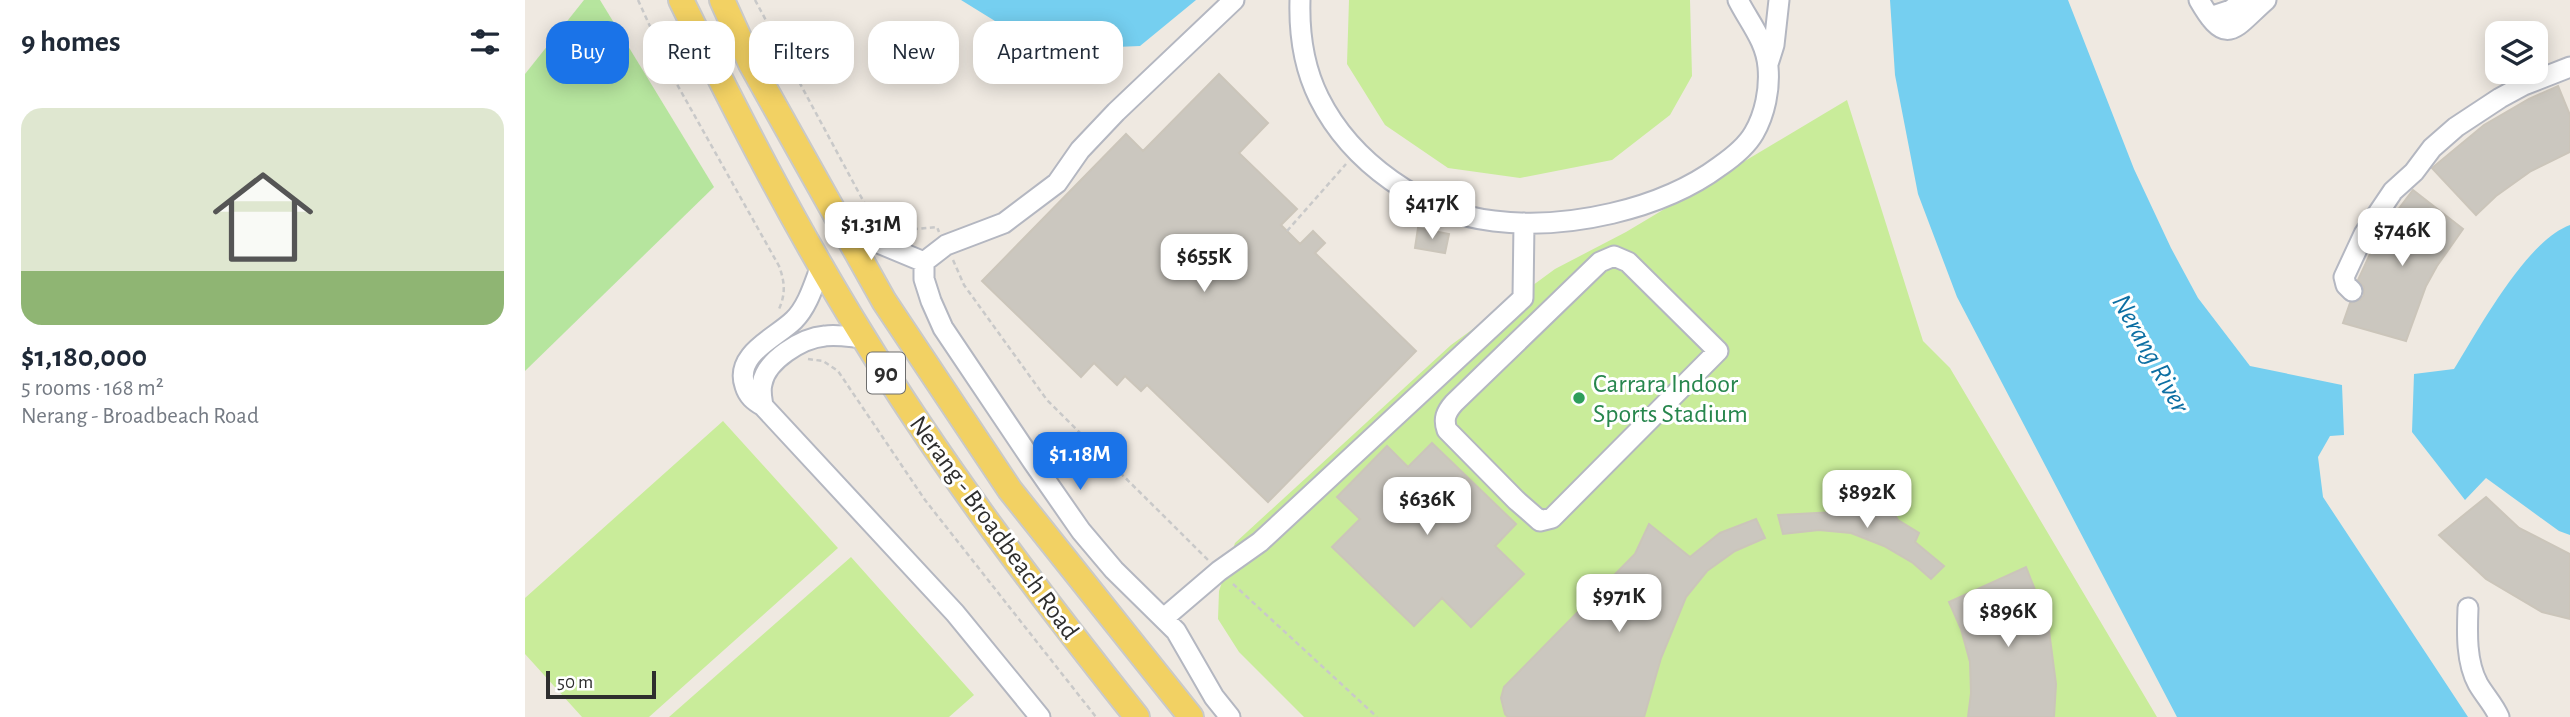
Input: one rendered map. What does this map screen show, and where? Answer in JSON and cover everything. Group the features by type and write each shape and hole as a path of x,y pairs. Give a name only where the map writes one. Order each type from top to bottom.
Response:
{"main road":[{"name":"Nerang - Broadbeach Road","path":"681,0 749,136 863,338 991,529 1136,717"},
{"name":"Nerang - Broadbeach Road","path":"722,0 751,64 884,301 1010,490 1191,717"}],"street":[{"path":"924,262 946,245 1003,223 1057,183 1080,150 1116,112 1234,0"},
{"path":"1300,0 1299,19 1309,72 1318,97 1345,138 1358,151 1388,179 1438,206 1492,221 1524,223 1612,214 1646,206 1681,191 1740,152 1754,134 1764,111 1768,64 1774,45 1779,0"},
{"path":"1738,0 1751,19 1768,64"},
{"path":"2199,0 2218,27 2225,30 2233,29 2242,23 2266,0"},
{"path":"2210,17 2231,10 2244,0"},
{"path":"2352,291 2346,285 2344,277 2364,234 2393,191 2414,172 2437,143 2500,98 2524,85 2570,67"},
{"path":"837,220 887,247 924,262"},
{"path":"1524,223 1523,298 1542,320"},
{"path":"1614,256 1627,262 1718,351 1552,518 1544,521 1536,520 1447,430 1444,423 1445,415 1454,403 1542,320 1600,262 1614,256"},
{"path":"924,262 924,279 943,328 1033,462 1081,531 1114,570 1181,638 1214,697 1230,717"},
{"path":"821,266 802,310 755,352 744,368 743,380 748,394 955,613 1040,717"},
{"path":"1164,618 1260,542 1523,298"},
{"path":"762,406 762,382 769,369 782,356 802,343 822,336 863,338"},
{"path":"2468,608 2471,665 2478,684 2499,717"}],"path":[{"path":"638,0 674,79 779,266 783,276 784,294 782,303 772,318"},
{"path":"755,0 873,220"},
{"path":"1287,231 1358,151"},
{"path":"889,232 937,228 964,285 1047,400 1219,572 1377,717"},
{"path":"806,359 823,362 838,370 925,500 1096,717"}],"green space":[{"path":"584,0 600,0 613,21 567,21"},
{"path":"1349,0 1690,0 1692,76 1670,115 1612,160 1520,178 1448,168 1385,125 1347,64"},
{"path":"546,48 546,84 629,84 629,48 643,71 643,84 651,84 714,187 525,371 525,74"},
{"path":"1847,100 1923,341 1950,368 2157,717 1304,717 1239,652 1218,619 1219,591 1235,543 1451,345 1555,269 1626,232"},
{"path":"723,421 838,548 649,717 582,717 525,654 525,598"},
{"path":"851,557 974,695 949,717 669,717"}],"water":[{"path":"961,0 1196,0 1140,46 1123,47 1123,21 995,21"},
{"name":"Nerang River","path":"1890,0 2068,0 2134,169 2198,298 2250,366 2342,385 2344,435 2330,436 2318,457 2323,497 2468,717 2177,717 1957,297 1918,194 1895,75"},
{"path":"2570,225 2570,535 2559,531 2486,478 2465,500 2412,432 2414,374 2454,369 2490,310 2521,267 2553,234"}],"building":[{"path":"1219,74 1268,123 1239,153 1297,209 1281,225 1300,244 1313,231 1325,243 1315,253 1416,351 1268,502 1147,385 1141,391 1125,376 1117,385 1094,363 1081,377 982,281 1126,134 1143,151"},
{"path":"2558,86 2570,115 2570,152 2531,171 2496,196 2476,215 2432,168 2484,125"},
{"path":"2413,190 2463,229 2426,286 2406,341 2343,323 2350,303 2360,300 2364,295 2364,287 2358,280 2382,231"},
{"path":"1418,228 1449,234 1445,253 1415,248"},
{"path":"1432,443 1516,524 1495,546 1524,574 1471,627 1442,598 1414,626 1332,547 1360,519 1337,497 1387,446 1408,467"},
{"path":"2486,497 2519,528 2570,554 2570,619 2542,612 2486,579 2439,535"},
{"path":"1854,498 1890,507 1898,520 1919,533 1915,542 1944,566 1931,579 1913,563 1884,546 1851,533 1819,530 1783,534 1778,515 1836,512 1838,504"},
{"path":"1756,519 1765,538 1735,551 1707,571 1686,597 1661,658 1644,717 1508,717 1505,714 1501,698 1504,687 1635,554 1649,524 1690,557 1720,533"},
{"path":"2026,567 2048,623 2056,684 2054,717 1968,717 1971,693 1970,662 1961,629 1949,602"}],"place":[{"name":"Carrara Indoor Sports Stadium","path":"1579,398"}]}
